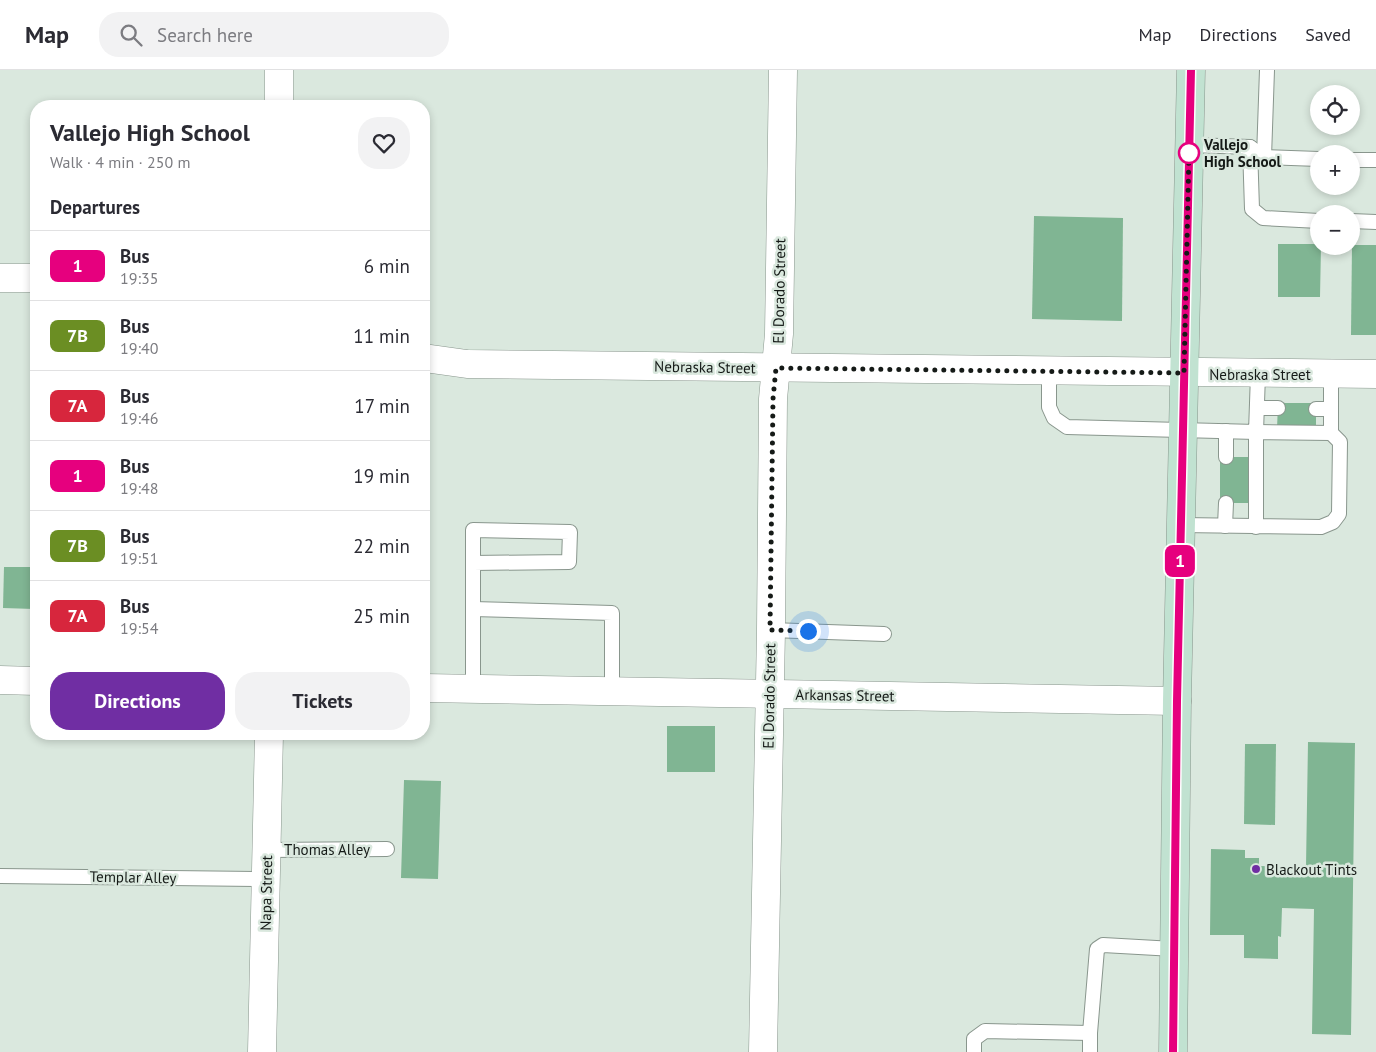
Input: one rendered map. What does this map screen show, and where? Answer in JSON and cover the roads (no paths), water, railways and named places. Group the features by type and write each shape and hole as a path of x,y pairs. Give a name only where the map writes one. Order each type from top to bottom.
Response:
{"main road":[{"path":"1173,1052 1177,701 1192,70"}],"street":[{"path":"278,100 279,70"},
{"name":"El Dorado Street","path":"763,1052 773,399 779,334 783,70"},
{"path":"0,278 30,278"},
{"name":"Nebraska Street","path":"430,359 467,364 1376,374"},
{"path":"0,680 30,681"},
{"name":"Arkansas Street","path":"430,688 1177,701"},
{"name":"Napa Street","path":"262,1052 269,740"}],"lane":[{"path":"1264,157 1267,70"},
{"path":"1190,145 1250,147 1264,157 1310,159"},
{"path":"1250,147 1252,209 1263,218 1310,221"},
{"path":"1360,160 1376,160"},
{"path":"1360,221 1376,222"},
{"path":"1049,371 1049,407 1054,418 1067,427 1331,433 1340,442 1339,514 1333,522 1321,528 1181,525"},
{"path":"1256,527 1258,374"},
{"path":"1330,374 1331,433"},
{"path":"1257,408 1278,408"},
{"path":"1316,409 1331,409"},
{"path":"1226,431 1226,456"},
{"path":"1225,526 1226,503"},
{"path":"473,563 569,562 570,532 473,530 473,563 473,688"},
{"path":"473,609 612,613 612,691"},
{"path":"770,630 884,634"},
{"name":"Thomas Alley","path":"266,850 387,849"},
{"name":"Templar Alley","path":"0,876 266,879"},
{"path":"1090,1052 1097,949 1103,945 1174,949"},
{"path":"974,1052 974,1039 985,1031 1090,1034"}],"place":[{"name":"Vallejo High School","path":"1189,153"},
{"name":"Blackout Tints","path":"1256,869"}]}
